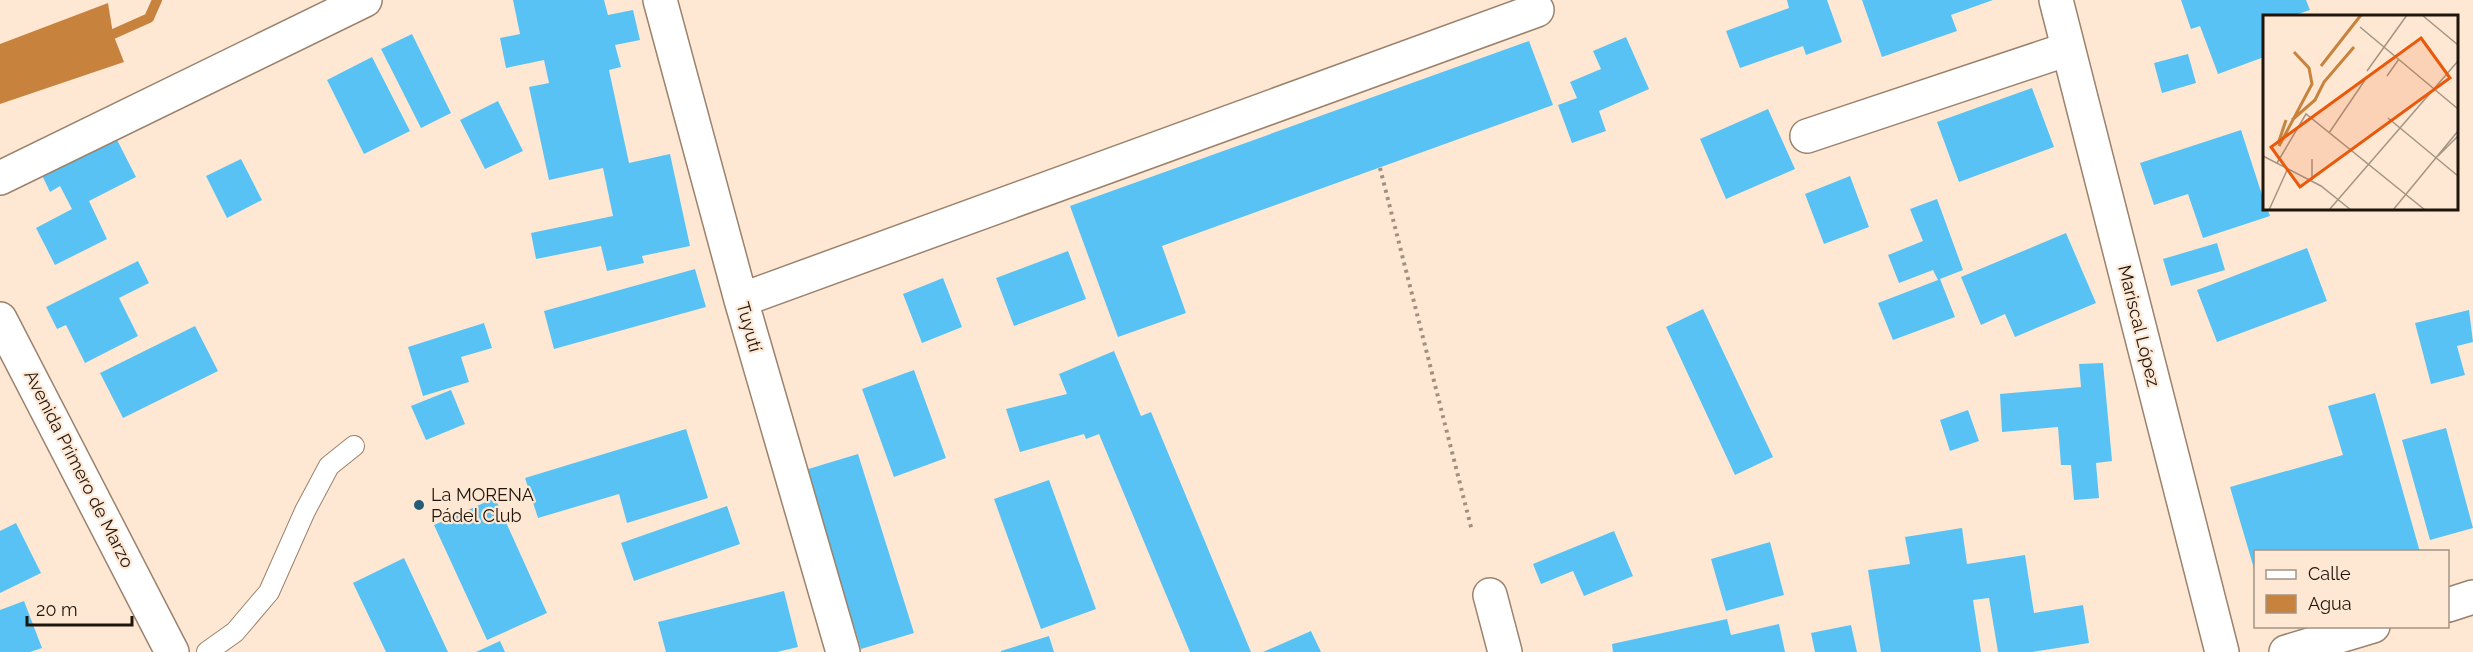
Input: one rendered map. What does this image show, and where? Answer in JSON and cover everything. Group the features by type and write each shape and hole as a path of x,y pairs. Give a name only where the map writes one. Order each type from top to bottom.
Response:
{"street":[{"path":"0,178 365,0"},
{"name":"Tuyutí","path":"660,0 741,300 843,652"},
{"name":"Mariscal López","path":"2056,0 2222,652"},
{"path":"741,300 1537,9"},
{"path":"1807,136 2068,49"},
{"name":"Avenida Primero de Marzo","path":"0,319 11,363 172,652"},
{"path":"1490,595 1505,652"},
{"path":"2449,605 2473,597"},
{"path":"2286,652 2370,628"}],"lane":[{"path":"207,652 235,633 269,592 305,511 329,466 354,446"}],"path":[{"path":"1380,168 1472,531"}],"water":[{"path":"108,3 113,34 124,62 0,104 0,44"}],"building":[{"path":"513,0 604,0 608,15 633,10 640,40 615,45 621,67 609,70 629,163 670,154 690,246 642,256 644,263 607,271 601,246 536,259 531,233 613,216 603,168 549,180 529,87 549,83 544,60 506,68 500,38 520,34"},
{"path":"1787,0 1827,0 1842,42 1806,55 1803,46 1740,68 1726,31 1789,8"},
{"path":"1862,0 1993,0 1951,15 1957,31 1882,57"},
{"path":"2181,0 2306,0 2310,10 2295,15 2263,15 2263,57 2218,74 2200,26 2191,29"},
{"path":"412,34 451,113 421,128 381,49"},
{"path":"1626,37 1649,89 1599,111 1606,131 1572,143 1558,105 1577,98 1570,82 1601,69 1593,51"},
{"path":"1529,41 1553,105 1162,246 1186,313 1118,337 1070,206"},
{"path":"2188,54 2196,83 2162,93 2154,63"},
{"path":"372,57 410,131 364,154 327,80"},
{"path":"2032,88 2054,147 1959,182 1937,122"},
{"path":"498,101 523,151 485,169 460,120"},
{"path":"1768,109 1795,169 1726,199 1700,139"},
{"path":"2241,130 2263,198 2263,210 2268,210 2270,216 2203,238 2188,194 2154,205 2140,163"},
{"path":"114,134 136,177 89,201 107,239 55,265 36,228 72,209 60,186 50,192 40,171"},
{"path":"241,159 262,200 227,218 206,176"},
{"path":"1850,176 1869,227 1824,244 1805,194"},
{"path":"1937,199 1963,270 1940,279 1955,317 1893,340 1878,303 1938,280 1933,270 1899,283 1888,255 1923,241 1910,209"},
{"path":"2066,233 2096,303 2015,337 2005,314 1981,325 1961,277"},
{"path":"2217,243 2225,270 2171,286 2163,259"},
{"path":"2307,248 2327,301 2217,342 2197,290"},
{"path":"1068,251 1086,299 1014,326 996,278"},
{"path":"138,261 149,283 119,298 138,336 85,363 66,325 57,329 46,307"},
{"path":"695,269 706,307 554,349 544,311"},
{"path":"943,278 962,327 922,343 903,294"},
{"path":"1703,309 1773,457 1735,475 1666,327"},
{"path":"2469,310 2473,342 2457,346 2465,375 2431,384 2415,323"},
{"path":"484,323 492,348 461,357 469,382 423,396 408,347"},
{"path":"195,326 218,371 123,418 100,373"},
{"path":"1114,351 1141,416 1151,412 1251,652 1190,652 1099,434 1086,439 1084,434 1020,452 1006,409 1067,394 1059,374"},
{"path":"2103,363 2112,461 2096,463 2099,498 2074,500 2071,465 2061,465 2058,427 2002,432 2000,394 2081,387 2079,364"},
{"path":"914,370 946,458 894,477 862,389"},
{"path":"451,390 465,424 426,440 411,406"},
{"path":"2375,393 2419,550 2254,550 2254,569 2230,487 2343,455 2328,406"},
{"path":"1968,410 1979,441 1950,451 1940,420"},
{"path":"2446,428 2473,528 2430,540 2402,440"},
{"path":"686,429 708,498 627,523 619,494 538,518 525,478"},
{"path":"858,454 914,633 861,649 805,470"},
{"path":"1049,480 1096,609 1041,629 994,499"},
{"path":"495,498 547,613 487,640 434,525"},
{"path":"727,506 740,544 634,581 621,543"},
{"path":"16,523 41,573 0,593 0,531"},
{"path":"1962,528 1967,564 2025,555 2034,613 2083,605 2089,643 2032,652 1998,652 1989,598 1973,600 1981,652 1881,652 1868,570 1910,564 1905,537"},
{"path":"1614,531 1633,576 1584,596 1573,571 1541,584 1533,564"},
{"path":"1770,542 1784,595 1726,611 1711,559"},
{"path":"404,558 448,652 386,652 353,583"},
{"path":"784,591 798,647 777,652 666,652 658,622"},
{"path":"24,601 42,648 30,652 0,652 0,610"},
{"path":"1727,619 1731,635 1779,624 1785,652 1613,652 1612,644"},
{"path":"1851,625 1857,652 1815,652 1811,633"},
{"path":"1311,631 1321,652 1263,652"},
{"path":"1049,636 1054,652 1001,652 1001,651"},
{"path":"500,641 505,652 476,652"}],"waterway":[{"path":"102,39 149,18 157,0"}],"place":[{"name":"La MORENA Pádel Club","path":"419,505"}]}
